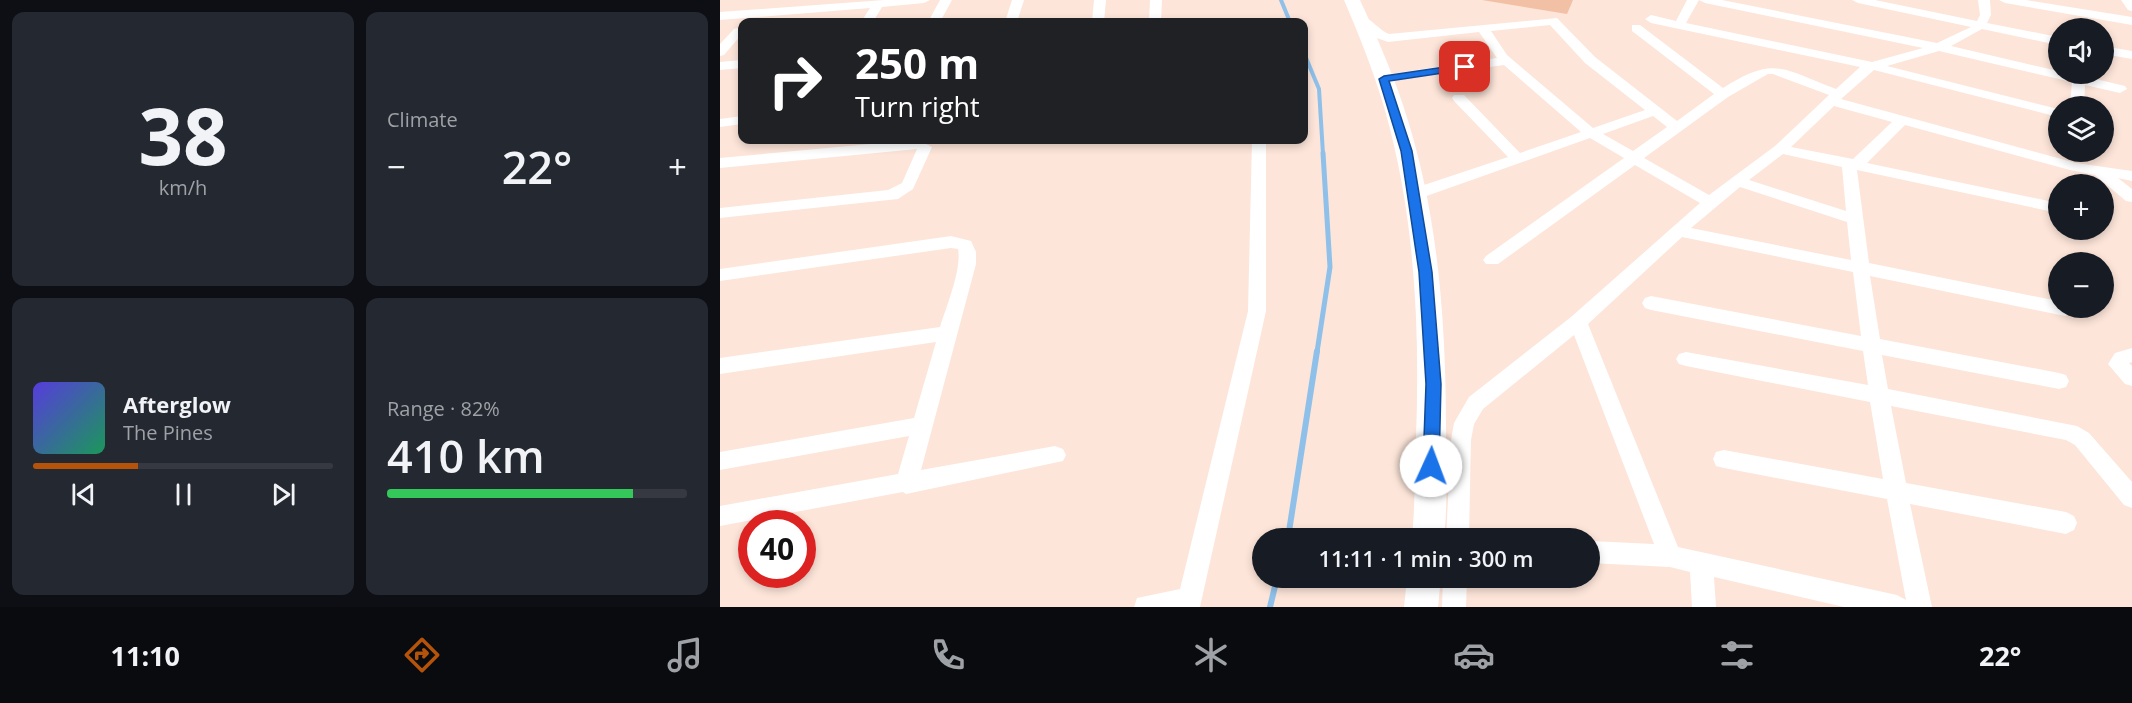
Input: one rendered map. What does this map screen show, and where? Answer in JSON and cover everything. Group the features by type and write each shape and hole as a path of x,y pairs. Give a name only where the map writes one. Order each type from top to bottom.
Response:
{"street":[{"path":"720,16 924,0"},
{"path":"936,18 946,0"},
{"path":"1012,18 1018,0"},
{"path":"1098,18 1100,0"},
{"path":"1155,18 1156,0"},
{"path":"1679,25 1693,0"},
{"path":"1705,0 1938,47 2048,72"},
{"path":"1858,0 2048,39"},
{"path":"1457,528 1461,440 1464,423 1476,403 1493,387 1578,322 1710,202 1780,149 1872,66 1938,47 1980,25 1986,17 1984,0"},
{"path":"2005,0 2059,5 2132,21"},
{"path":"2127,0 2132,8"},
{"path":"869,18 878,4"},
{"path":"1357,10 1378,34 1388,38 1553,21 1590,60 1677,128"},
{"path":"1357,10 1384,79 1406,151 1415,194 1426,272 1433,384 1428,528"},
{"path":"1651,19 1872,66 2048,110"},
{"path":"1636,28 1723,94"},
{"path":"1484,29 1506,61 1591,133 1710,202"},
{"path":"720,52 738,32"},
{"path":"2114,52 2132,55"},
{"path":"1384,79 1506,61"},
{"path":"720,66 738,64"},
{"path":"1492,260 1636,159 1723,94 1766,70 1774,70 1834,98 1902,120 2048,153"},
{"path":"2100,84 2120,89"},
{"path":"1459,98 1518,159"},
{"path":"1415,194 1655,111"},
{"path":"1902,120 1853,164 1854,219 1895,490 1920,607"},
{"path":"720,123 738,121"},
{"path":"1146,607 1189,603 1216,479 1243,377 1257,311 1259,144"},
{"path":"720,163 903,145 925,147 908,186 891,195 720,213"},
{"path":"1780,149 2048,206"},
{"path":"2082,162 2100,172 2132,197"},
{"path":"2100,172 2132,176"},
{"path":"1738,181 1854,219"},
{"path":"1679,231 2048,305"},
{"path":"720,275 951,242 965,245 968,252 967,264 906,484"},
{"path":"1651,303 2059,381"},
{"path":"1578,322 1670,556"},
{"path":"720,366 949,333"},
{"path":"2132,354 2122,358 2118,364 2132,378"},
{"path":"1686,359 2070,432 2082,439 2132,498"},
{"path":"720,461 922,425"},
{"path":"720,516 1055,456"},
{"path":"1724,459 2066,523"},
{"path":"1600,552 1670,556 1897,607"},
{"path":"1701,563 1704,607"},
{"path":"1421,607 1423,588"},
{"path":"1454,607 1455,588"}],"shaded area":[{"path":"1482,0 1573,0 1567,14"}],"waterway":[{"path":"1281,0 1288,18"},
{"path":"1308,63 1319,89 1323,154"},
{"path":"1317,352 1330,267 1323,153"},
{"path":"1290,528 1317,351"},
{"path":"1270,607 1275,588"}],"route":[{"path":"1431,466 1433,384 1426,272 1415,194 1406,151 1384,79 1465,67"}]}
